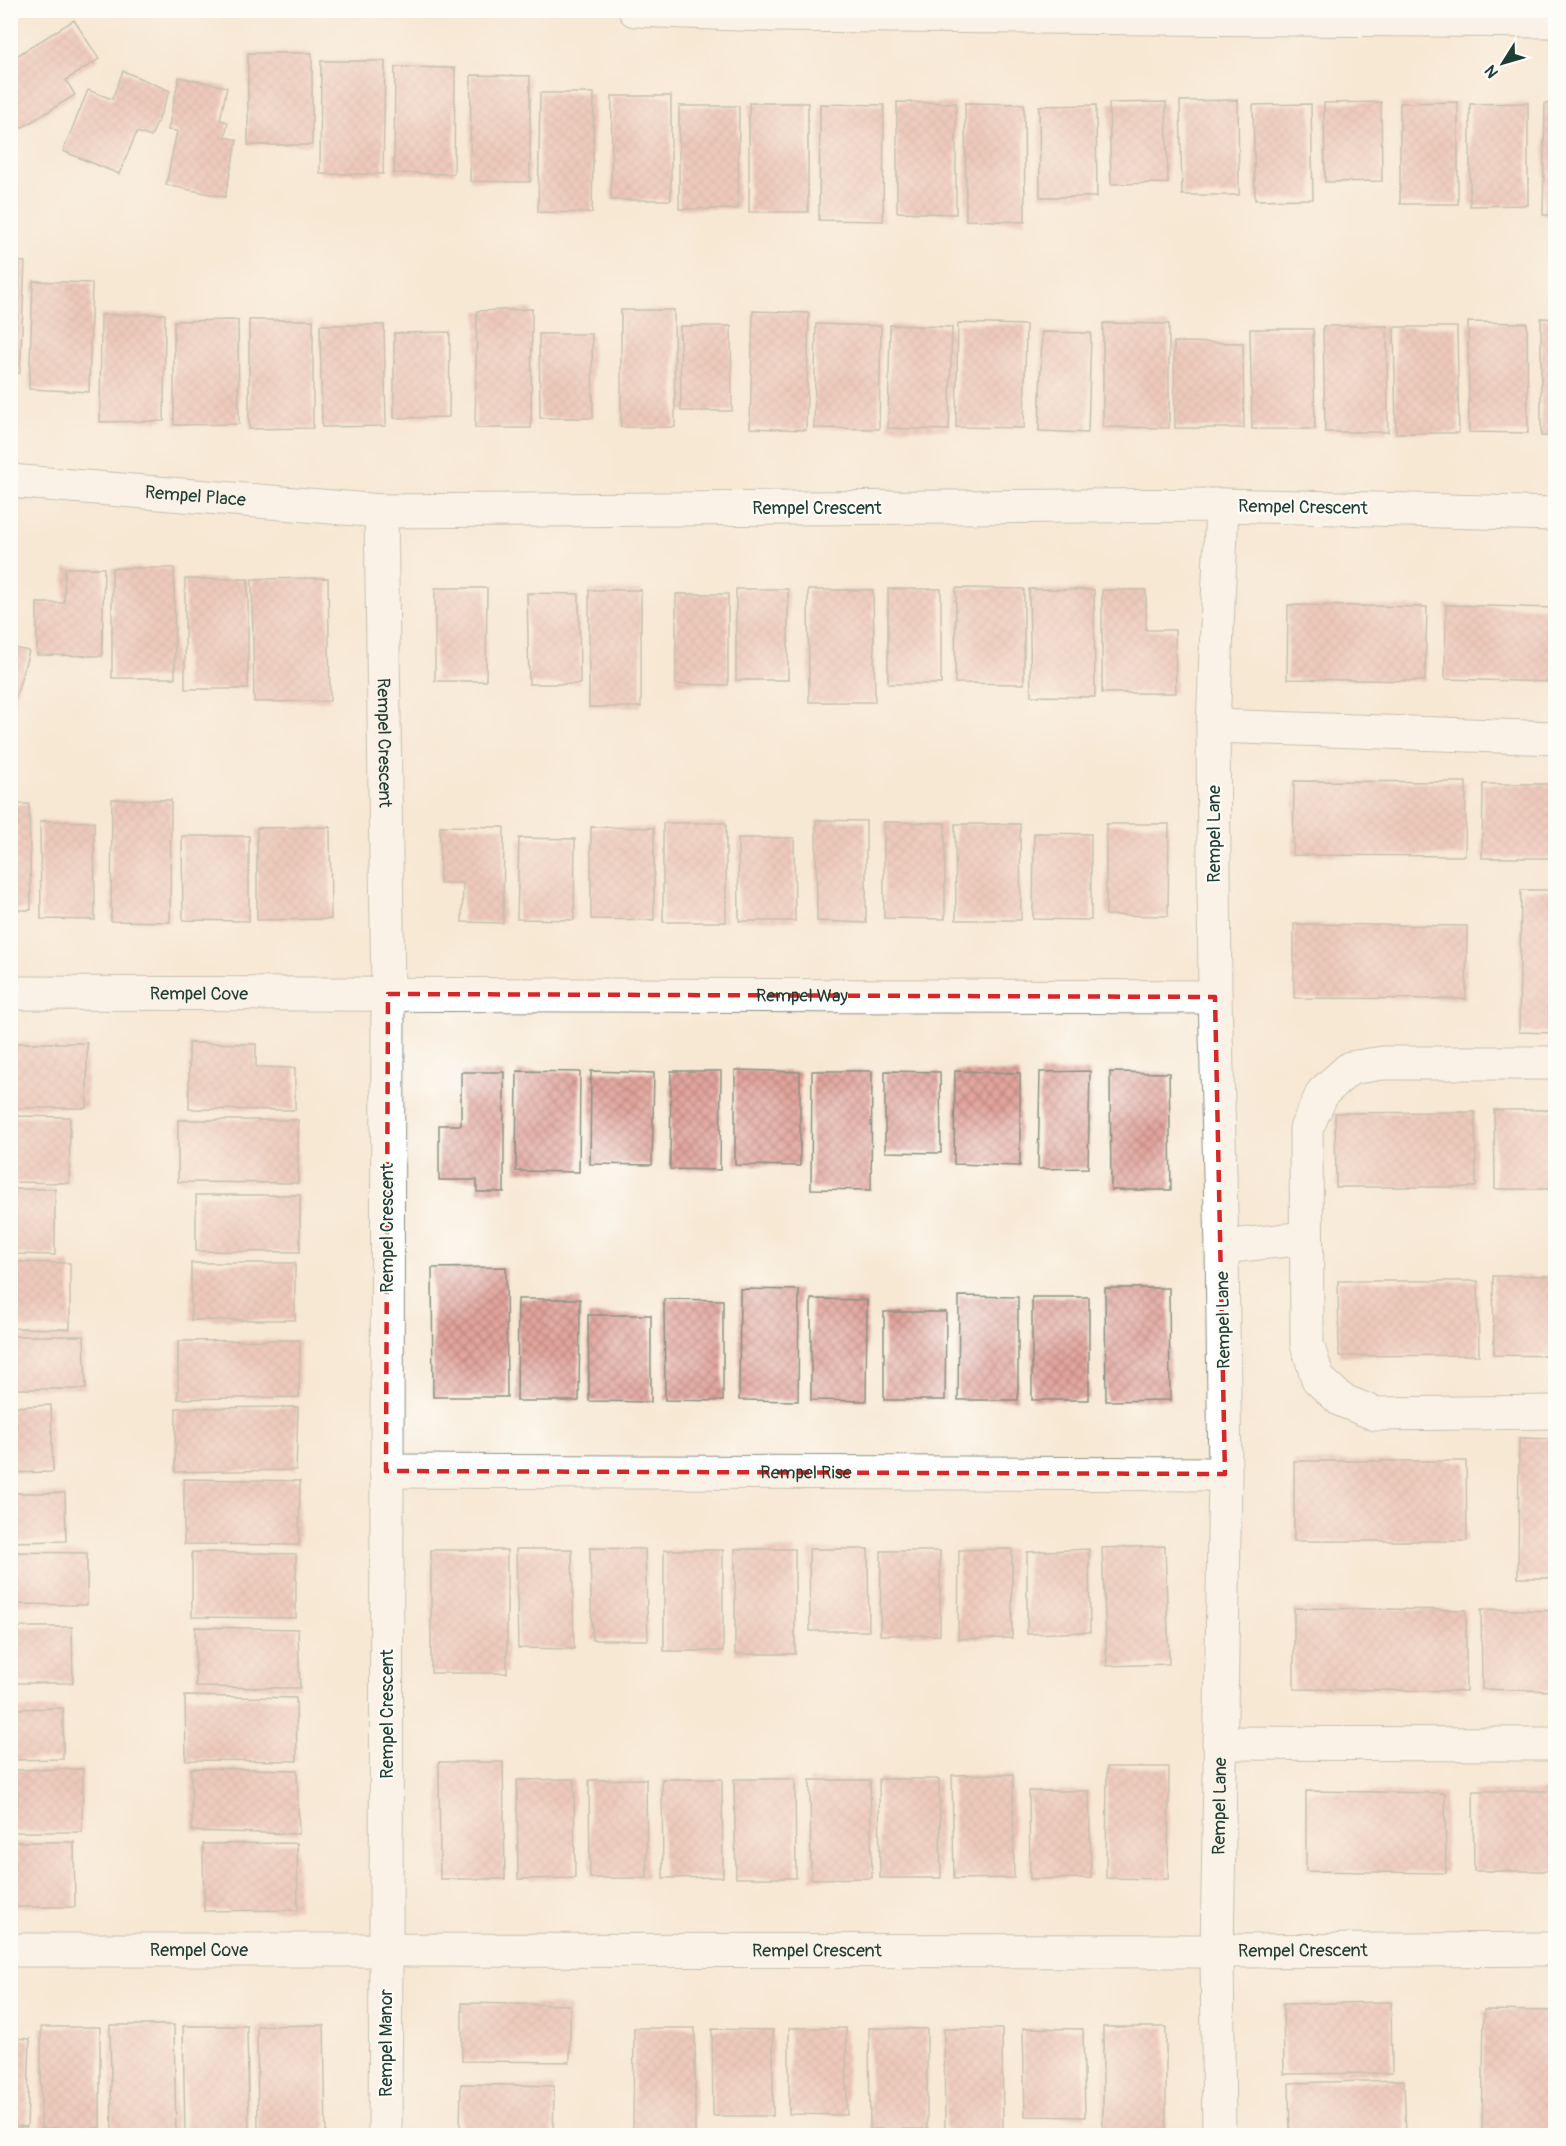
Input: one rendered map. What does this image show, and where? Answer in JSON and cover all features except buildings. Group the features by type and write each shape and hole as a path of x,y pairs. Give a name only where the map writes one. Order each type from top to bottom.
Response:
{"street":[{"path":"632,11 778,15 1556,21"},
{"name":"Rempel Place","path":"10,481 381,512"},
{"name":"Rempel Crescent","path":"1556,514 1222,505 381,512 388,994 386,1950 1556,1949"},
{"name":"Rempel Lane","path":"1219,2136 1217,1951 1225,1474 1215,997 1213,726 1222,505"},
{"path":"1213,726 1556,738"},
{"name":"Rempel Cove","path":"10,993 388,994"},
{"name":"Rempel Way","path":"388,994 1215,997"},
{"path":"1556,1063 1383,1063 1350,1068 1323,1092 1306,1129 1307,1344 1318,1379 1341,1400 1376,1414 1556,1412"},
{"path":"1222,1247 1306,1238"},
{"name":"Rempel Rise","path":"386,1471 1225,1474"},
{"path":"1220,1743 1556,1744"},
{"name":"Rempel Cove","path":"10,1950 386,1950"},
{"name":"Rempel Manor","path":"385,2136 386,1950"}],"highlighted area":[{"path":"388,994 1215,997 1225,1474 386,1471"}]}
